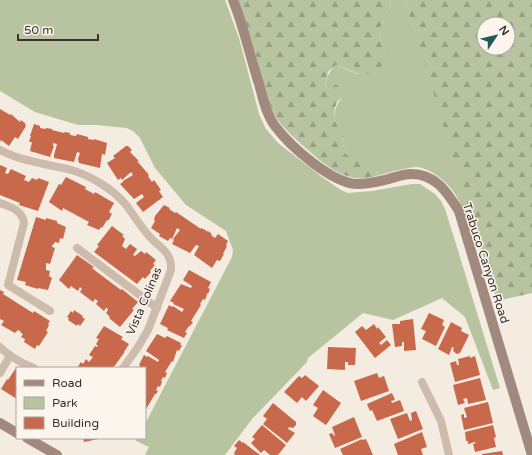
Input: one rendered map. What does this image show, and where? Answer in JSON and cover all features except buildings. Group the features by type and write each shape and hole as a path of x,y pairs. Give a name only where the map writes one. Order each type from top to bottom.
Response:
{"main road":[{"name":"Trabuco Canyon Road","path":"233,0 265,107 274,125 286,140 331,176 348,183 370,183 411,174 426,176 436,181 452,200 459,211 532,455"},
{"path":"0,423 16,431"},
{"path":"29,439 57,455"}],"street":[{"name":"Vista Colinas","path":"0,150 29,161 69,169 90,177 110,190 126,205 152,240 163,248 169,256 172,263 171,270 157,308 148,330 124,367"},
{"path":"0,203 15,209 23,218 24,223 8,285"},
{"path":"77,248 157,308"},
{"path":"0,280 50,311"},
{"path":"0,373 4,353 31,367"},
{"path":"422,382 441,421 449,455"}],"green space":[{"path":"0,0 225,0 239,38 259,114 266,129 278,143 322,177 348,193 420,184 435,194 441,201 445,209 500,388 493,390 465,317 442,298 393,320 363,313 308,358 307,362 252,419 225,455 145,455 149,447 136,441 137,439 146,439 146,422 232,257 233,250 226,231 186,205 155,168 140,138 133,131 127,128 78,125 35,112 0,91"},
{"path":"238,0 390,0 391,11 379,30 381,42 386,54 385,64 365,74 356,73 336,65 328,72 325,87 330,89 336,84 343,91 336,105 334,114 338,126 344,136 343,144 346,154 354,157 360,157 374,164 377,169 376,176 355,178 336,171 318,159 281,123 268,102 255,52"},
{"path":"390,0 405,0 476,228 470,228 457,197 441,178 433,173 416,167 401,169 376,176 378,172 359,157 351,157 345,152 343,144 344,136 336,123 335,118 336,108 341,99 330,89 325,87 326,80 336,65 357,74 386,54 381,42 379,30 391,11"},
{"path":"405,0 532,0 532,293 497,301"}]}
